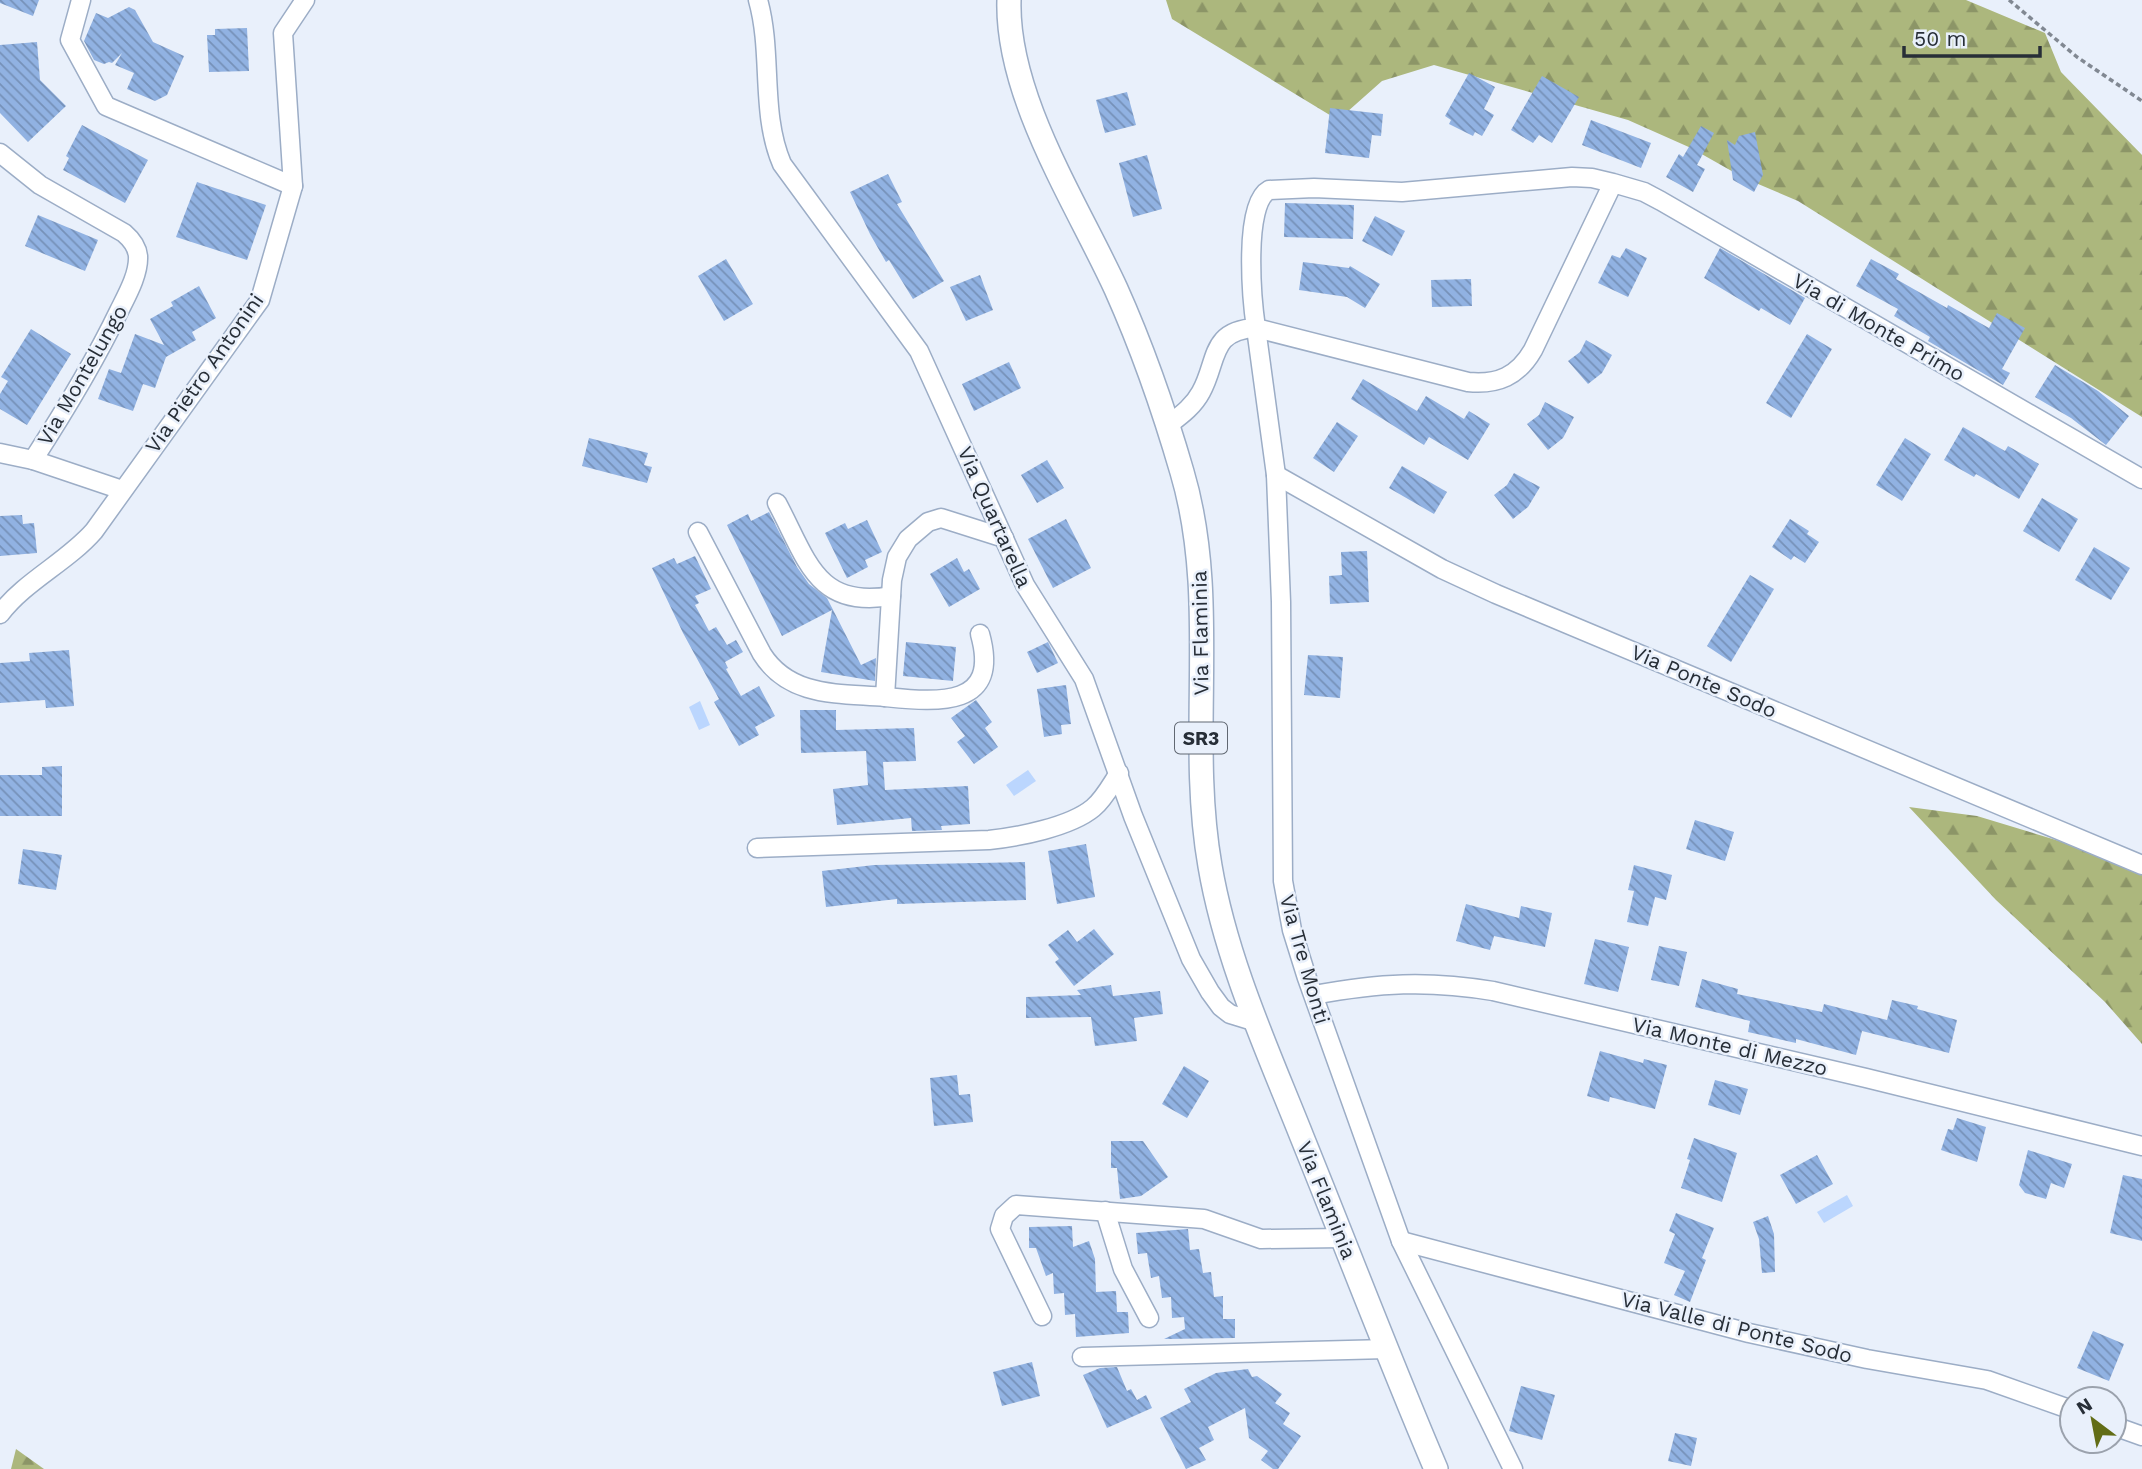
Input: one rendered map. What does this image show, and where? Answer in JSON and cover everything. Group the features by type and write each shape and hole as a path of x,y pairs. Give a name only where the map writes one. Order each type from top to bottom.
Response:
{"main road":[{"name":"Via Flaminia","path":"1009,0 1011,37 1031,108 1055,165 1125,309 1187,490 1197,543 1202,665 1200,787 1210,867 1236,967 1436,1469"}],"street":[{"path":"81,0 69,40 106,106 293,186"},
{"name":"Via Pietro Antonini","path":"0,614 11,601 89,537 260,300 293,186 282,33 305,0"},
{"name":"Via Quartarella","path":"758,0 765,33 772,132 782,164 919,351 1035,603 1080,670 1092,696 1138,827 1197,970 1213,998 1225,1011 1256,1022"},
{"name":"Via Montelungo","path":"0,153 40,185 124,233 134,244 138,257 126,298 98,354 33,460"},
{"name":"Via di Monte Primo","path":"1264,192 1280,188 1402,192 1572,177 1592,178 1644,192 2142,479"},
{"path":"1167,426 1197,399 1208,378 1215,350 1223,340 1241,331 1256,328 1468,382 1500,381 1521,367 1533,350 1613,183"},
{"name":"Via Tre Monti","path":"1264,192 1258,204 1250,263 1276,475 1281,603 1283,881 1292,930 1401,1241 1513,1469"},
{"name":"Via Montelungo","path":"0,453 33,460 122,490"},
{"name":"Via Ponte Sodo","path":"1276,475 1442,569 1496,594 2142,865"},
{"path":"777,503 813,569 831,590 857,598 891,596"},
{"path":"886,697 893,572 900,551 913,534 932,519 946,518 1004,538"},
{"path":"698,532 762,654 776,673 805,688 936,701 955,697 967,691 984,671 985,654 980,634"},
{"path":"757,848 989,840 1016,836 1070,821 1085,814 1101,800 1119,773"},
{"name":"Via Monte di Mezzo","path":"1314,995 1408,983 1446,984 1493,991 2142,1146"},
{"path":"1042,1316 1000,1229 1004,1216 1016,1205 1204,1219 1261,1239 1343,1238"},
{"path":"1105,1212 1123,1269 1149,1318"},
{"name":"Via Valle di Ponte Sodo","path":"1401,1241 1770,1338 1867,1359 1987,1380 2058,1405"},
{"path":"1082,1357 1387,1349"}],"path":[{"path":"2009,0 2077,57 2142,102"}],"green space":[{"path":"1166,0 1966,0 2045,33 2061,72 2142,155 2142,417 1798,201 1744,178 1691,148 1628,120 1434,65 1382,81 1338,120 1172,19"},
{"path":"1909,807 1977,816 2142,866 2142,1044 2105,1002 1996,900"},
{"path":"16,1449 44,1469 11,1469"}],"water":[{"path":"700,701 710,725 699,730 689,707"},
{"path":"1028,770 1036,781 1014,796 1006,785"},
{"path":"1847,1195 1853,1206 1824,1223 1817,1212"}],"building":[{"path":"0,0 39,0 33,16 0,3"},
{"path":"129,7 135,10 153,42 184,56 167,95 155,101 127,89 134,73 115,65 122,53 112,63 104,64 94,60 84,41 96,13 108,18"},
{"path":"247,28 249,71 209,72 207,35 215,35 215,29"},
{"path":"37,42 40,80 66,106 28,142 0,113 0,45"},
{"path":"1469,73 1495,87 1484,109 1494,115 1482,136 1475,132 1473,136 1449,124 1451,120 1445,116"},
{"path":"1542,76 1579,97 1552,143 1539,135 1533,143 1511,130"},
{"path":"1127,92 1136,125 1105,133 1096,100"},
{"path":"1330,108 1383,114 1381,136 1372,135 1369,158 1325,153"},
{"path":"1591,120 1651,143 1641,168 1582,145"},
{"path":"82,125 148,160 125,203 63,170 69,158 66,156"},
{"path":"1701,126 1714,133 1697,165 1705,169 1693,192 1666,177 1679,154 1683,157"},
{"path":"1755,132 1763,175 1754,192 1733,180 1727,140 1735,145 1739,136"},
{"path":"1147,155 1162,209 1133,217 1119,163"},
{"path":"888,174 902,202 897,204 944,281 913,299 889,260 886,262 850,192"},
{"path":"197,182 266,205 247,260 176,237"},
{"path":"1285,203 1354,205 1353,239 1284,237"},
{"path":"38,215 98,240 85,271 25,246"},
{"path":"1375,216 1405,231 1392,256 1362,241"},
{"path":"1626,248 1647,258 1628,297 1598,283 1612,255 1620,258"},
{"path":"1720,248 1805,298 1790,325 1761,308 1759,311 1704,278"},
{"path":"726,259 753,304 724,321 698,276"},
{"path":"1871,259 1899,274 1896,279 1989,328 1997,313 2025,328 2002,369 2010,373 2003,385 1928,341 1930,337 1894,316 1898,309 1856,286"},
{"path":"1303,262 1350,266 1380,284 1365,308 1347,297 1299,290"},
{"path":"980,275 993,310 966,321 950,287"},
{"path":"1471,279 1472,306 1432,307 1431,280"},
{"path":"199,286 216,318 192,332 196,340 166,357 155,388 143,384 133,411 98,399 109,369 121,373 135,334 164,345 150,319 173,306 171,302"},
{"path":"31,329 71,354 27,425 0,409 0,394 8,381 1,377"},
{"path":"1807,334 1832,349 1791,418 1766,403"},
{"path":"1586,340 1612,355 1602,373 1588,384 1568,361 1580,352"},
{"path":"1009,362 1021,388 974,411 962,384"},
{"path":"2055,365 2098,391 2129,416 2106,445 2071,418 2035,397"},
{"path":"1363,379 1417,411 1426,396 1464,419 1469,411 1490,424 1468,460 1429,437 1424,445 1351,399"},
{"path":"1545,402 1574,417 1563,438 1548,450 1527,424 1539,415"},
{"path":"1337,422 1358,436 1334,472 1313,458"},
{"path":"1963,427 2005,451 2008,446 2039,464 2019,499 1976,474 1974,477 1944,460"},
{"path":"589,438 648,453 644,465 652,467 647,483 582,466"},
{"path":"1905,438 1931,454 1902,501 1876,485"},
{"path":"1047,460 1064,488 1037,503 1021,475"},
{"path":"1402,466 1447,492 1434,514 1389,488"},
{"path":"1514,473 1540,487 1528,507 1513,519 1494,495 1507,485"},
{"path":"2042,498 2078,519 2059,552 2023,531"},
{"path":"769,512 797,567 809,584 827,598 861,665 876,658 875,681 821,672 832,610 782,636 727,525 748,514 751,521"},
{"path":"22,515 23,524 34,523 37,553 0,556 0,516"},
{"path":"1066,519 1091,568 1053,588 1028,539"},
{"path":"1790,519 1809,531 1807,534 1819,542 1805,563 1794,556 1791,560 1772,547"},
{"path":"867,520 882,552 865,560 868,567 847,578 825,533 845,523 848,529"},
{"path":"2094,547 2130,568 2111,600 2075,580"},
{"path":"1367,551 1369,602 1330,604 1329,576 1342,575 1341,552"},
{"path":"695,556 711,589 695,596 699,603 695,605 709,631 716,627 727,645 736,640 743,652 725,662 728,668 726,669 741,696 759,686 775,716 755,727 759,735 739,746 714,702 719,699 652,568 674,558 677,564"},
{"path":"957,558 964,572 969,569 980,589 949,607 930,574"},
{"path":"1750,575 1774,589 1731,662 1707,646"},
{"path":"906,642 956,647 953,681 903,676"},
{"path":"1048,642 1058,663 1037,673 1027,652"},
{"path":"69,650 74,706 46,708 45,700 0,703 0,663 30,661 29,653"},
{"path":"1308,655 1343,657 1340,698 1304,695"},
{"path":"1066,685 1071,724 1061,725 1062,734 1044,737 1037,689"},
{"path":"976,700 992,722 985,728 998,747 974,764 957,742 965,736 951,718"},
{"path":"800,710 836,710 836,730 914,728 916,761 883,762 885,790 968,786 970,824 941,826 942,830 912,831 911,818 837,825 833,789 868,785 866,751 801,753"},
{"path":"62,766 62,816 0,816 0,775 42,775 42,767"},
{"path":"1695,820 1734,832 1725,861 1686,849"},
{"path":"1086,844 1095,897 1057,904 1048,851"},
{"path":"23,849 62,855 56,890 18,884"},
{"path":"1025,862 1026,900 897,904 897,899 826,907 822,871 874,865"},
{"path":"1634,865 1672,875 1666,900 1655,897 1648,926 1627,922 1634,891 1628,890"},
{"path":"1466,904 1519,918 1521,906 1552,913 1545,947 1494,936 1490,950 1456,941"},
{"path":"1094,929 1114,954 1074,986 1055,962 1059,959 1048,945 1068,930 1077,942"},
{"path":"1595,939 1629,947 1618,992 1584,984"},
{"path":"1659,946 1687,952 1679,986 1651,980"},
{"path":"1702,979 1738,989 1737,994 1822,1012 1824,1004 1887,1020 1892,1000 1957,1020 1949,1053 1862,1031 1856,1055 1796,1039 1796,1043 1748,1032 1750,1021 1695,1007"},
{"path":"1111,985 1113,996 1160,991 1163,1014 1134,1018 1137,1041 1095,1046 1091,1017 1026,1018 1026,997 1081,995 1077,990"},
{"path":"1600,1051 1643,1063 1644,1059 1667,1065 1655,1109 1610,1097 1609,1102 1587,1096"},
{"path":"1184,1066 1209,1081 1187,1118 1162,1104"},
{"path":"957,1075 959,1095 970,1094 973,1122 934,1126 930,1078"},
{"path":"1715,1080 1748,1089 1740,1115 1708,1105"},
{"path":"1957,1118 1986,1127 1977,1162 1941,1150 1948,1129 1953,1130"},
{"path":"1694,1138 1737,1153 1722,1202 1681,1188"},
{"path":"1111,1141 1143,1141 1168,1177 1141,1196 1120,1199 1117,1168 1111,1168"},
{"path":"2028,1150 2072,1164 2064,1188 2051,1183 2046,1199 2025,1193 2019,1185"},
{"path":"1817,1155 1833,1184 1796,1204 1780,1175"},
{"path":"2123,1175 2142,1179 2142,1241 2110,1233"},
{"path":"1676,1213 1714,1228 1702,1258 1706,1260 1690,1302 1674,1295 1685,1271 1664,1263 1675,1234 1669,1231"},
{"path":"1768,1216 1774,1234 1775,1272 1762,1273 1759,1239 1753,1222"},
{"path":"1072,1226 1073,1247 1089,1241 1095,1259 1096,1292 1116,1291 1117,1312 1128,1312 1129,1333 1076,1337 1075,1314 1065,1315 1064,1293 1054,1294 1053,1273 1046,1276 1036,1248 1029,1248 1029,1227"},
{"path":"1188,1229 1190,1250 1199,1249 1203,1273 1211,1272 1214,1297 1223,1296 1223,1319 1235,1319 1235,1338 1164,1339 1185,1329 1184,1317 1172,1318 1171,1297 1162,1298 1159,1276 1151,1278 1147,1253 1138,1254 1136,1233"},
{"path":"2093,1331 2124,1344 2109,1381 2077,1368"},
{"path":"1032,1362 1040,1396 1002,1406 993,1372"},
{"path":"1117,1367 1127,1391 1131,1389 1137,1400 1146,1395 1152,1408 1107,1428 1083,1375 1100,1368"},
{"path":"1248,1369 1252,1377 1257,1376 1282,1394 1275,1403 1290,1413 1283,1424 1301,1436 1278,1469 1273,1469 1261,1460 1268,1451 1249,1438 1245,1408 1208,1427 1214,1440 1199,1448 1206,1460 1186,1469 1160,1418 1191,1402 1184,1389 1216,1373"},
{"path":"1521,1386 1555,1395 1542,1440 1509,1431"},
{"path":"1675,1433 1697,1438 1691,1466 1668,1461"}]}
